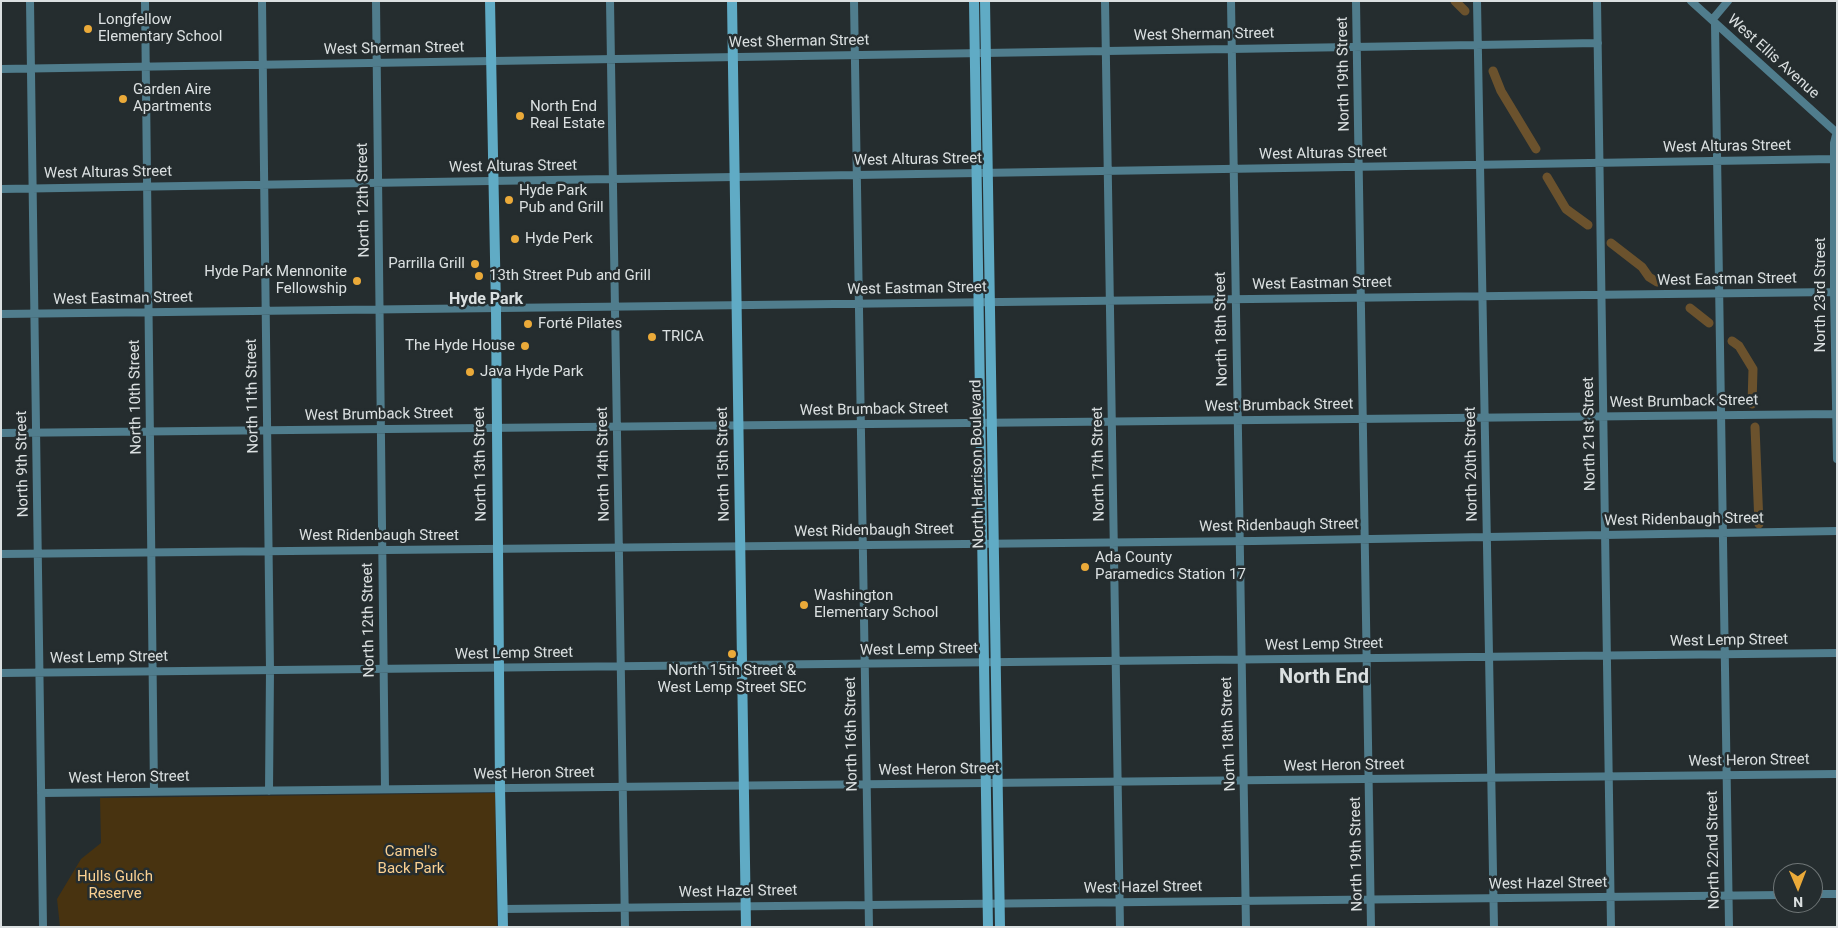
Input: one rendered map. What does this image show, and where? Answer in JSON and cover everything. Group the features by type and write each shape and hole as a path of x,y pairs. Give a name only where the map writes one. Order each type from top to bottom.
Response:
{"street":[{"name":"North 9th Street","path":"30,1 43,927"},
{"name":"North 10th Street","path":"145,1 154,792"},
{"name":"North 11th Street","path":"262,1 270,670 269,791"},
{"name":"North 12th Street","path":"376,1 385,789"},
{"name":"North 13th Street","path":"490,1 492,181 496,309 497,549 503,927"},
{"name":"North 14th Street","path":"610,1 625,927"},
{"name":"North 15th Street","path":"732,1 746,927"},
{"name":"North 16th Street","path":"854,1 869,927"},
{"name":"North Harrison Boulevard","path":"974,1 988,927"},
{"name":"North Harrison Boulevard","path":"985,1 1000,927"},
{"name":"North 17th Street","path":"1105,1 1120,927"},
{"name":"North 18th Street","path":"1231,1 1246,927"},
{"name":"North 19th Street","path":"1356,1 1371,927"},
{"name":"North 20th Street","path":"1477,1 1494,927"},
{"name":"North 21st Street","path":"1597,1 1611,927"},
{"name":"West Ellis Avenue","path":"1691,1 1836,132"},
{"path":"1714,22 1728,1"},
{"name":"North 22nd Street","path":"1714,22 1729,927"},
{"name":"West Sherman Street","path":"1,69 1598,43"},
{"name":"North 23rd Street","path":"1836,132 1834,159 1834,292 1837,459"},
{"name":"West Alturas Street","path":"1,189 1834,159"},
{"name":"West Eastman Street","path":"1,314 1834,292"},
{"name":"West Brumback Street","path":"1,434 496,427 1836,414"},
{"name":"West Ridenbaugh Street","path":"1,554 1239,541 1837,531"},
{"name":"West Lemp Street","path":"1,673 1837,653"},
{"name":"West Heron Street","path":"41,793 1837,774"},
{"path":"1823,894 1837,894"},
{"name":"West Hazel Street","path":"503,909 1773,895"}],"green space":[{"name":"Camel's Back Park","path":"495,793 497,927 60,927 57,899 81,859 101,843 100,798"}],"waterway":[{"path":"1455,1 1465,11"},
{"path":"1493,71 1501,91 1536,149"},
{"path":"1547,177 1566,209 1588,225"},
{"path":"1611,243 1642,267 1649,277 1657,282"},
{"path":"1690,308 1709,323"},
{"path":"1732,341 1739,346 1753,369 1752,404"},
{"path":"1755,427 1759,524"}],"place":[{"name":"Longfellow Elementary School","path":"88,29"},
{"name":"Garden Aire Apartments","path":"123,99"},
{"name":"North End Real Estate","path":"520,116"},
{"name":"Hyde Park Pub and Grill","path":"509,200"},
{"name":"Hyde Perk","path":"515,239"},
{"name":"Parrilla Grill","path":"475,264"},
{"name":"13th Street Pub and Grill","path":"479,276"},
{"name":"Hyde Park Mennonite Fellowship","path":"357,281"},
{"name":"Forté Pilates","path":"528,324"},
{"name":"TRICA","path":"652,337"},
{"name":"The Hyde House","path":"525,346"},
{"name":"Java Hyde Park","path":"470,372"},
{"name":"Ada County Paramedics Station 17","path":"1085,567"},
{"name":"Washington Elementary School","path":"804,605"},
{"name":"North 15th Street & West Lemp Street SEC","path":"732,654"}],"district":[{"name":"Hyde Park","path":"486,300"},
{"name":"North End","path":"1324,678"}],"park label":[{"name":"Hulls Gulch Reserve","path":"115,886"}]}
